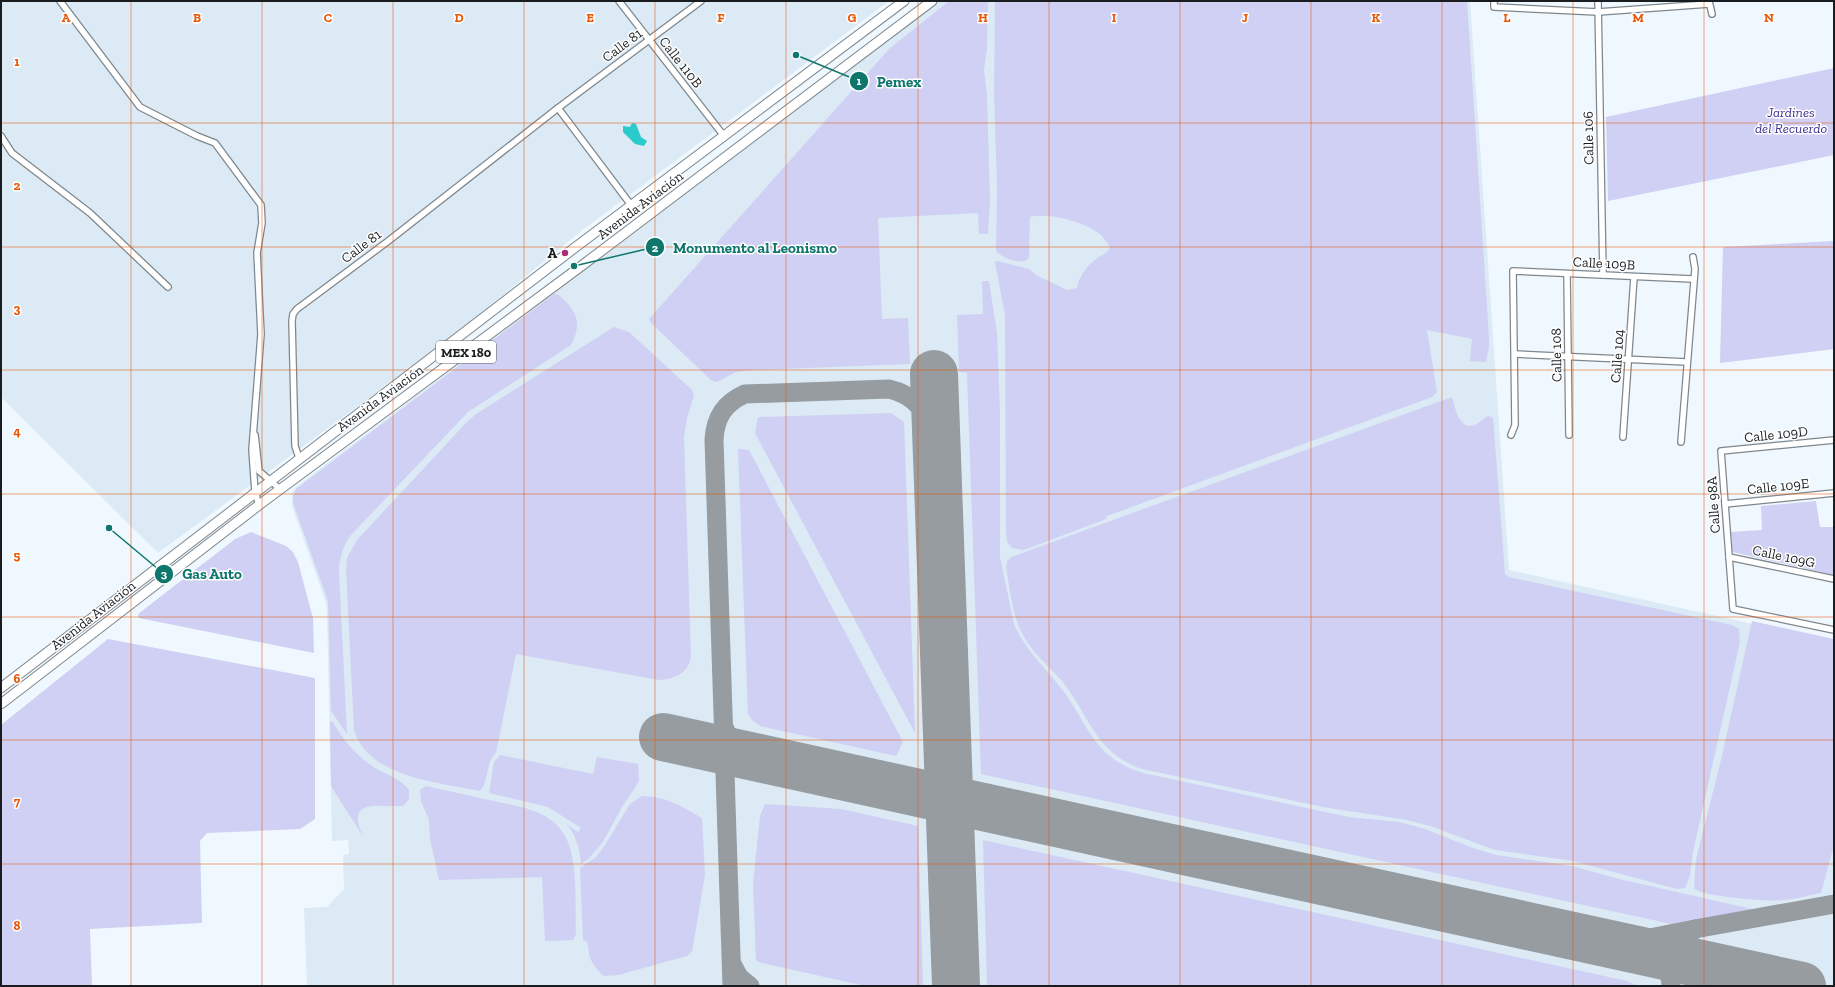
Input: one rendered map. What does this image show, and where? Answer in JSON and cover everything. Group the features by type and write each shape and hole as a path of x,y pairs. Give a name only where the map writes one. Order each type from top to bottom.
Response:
{"main road":[{"name":"Avenida Aviación","path":"1,688 299,458 631,205 904,1"},
{"name":"Avenida Aviación","path":"1,704 280,489 584,264 932,1"}],"street":[{"path":"60,1 140,107 197,136 215,143 262,205 262,223 257,253 261,334 252,450 255,492 259,505"},
{"name":"Calle 110B","path":"619,1 724,136"},
{"name":"Calle 81","path":"299,458 295,446 293,314 296,309 387,242 558,108 701,1"},
{"name":"Calle 106","path":"1598,1 1603,275"},
{"path":"1494,4 1598,12 1709,2 1712,14"},
{"path":"558,108 631,205"},
{"path":"1,136 12,153 90,213 168,287"},
{"path":"1681,442 1695,269 1693,257"},
{"name":"Calle 109B","path":"1514,354 1513,271 1693,279"},
{"name":"Calle 108","path":"1567,274 1569,435"},
{"name":"Calle 104","path":"1623,437 1634,277"},
{"path":"1510,434 1515,425 1514,354 1687,362"},
{"path":"254,429 259,471 280,489"},
{"name":"Calle 109D","path":"1721,451 1834,440"},
{"name":"Calle 98A","path":"1721,451 1733,609 1834,630"},
{"name":"Calle 109E","path":"1725,504 1834,493"},
{"name":"Calle 109G","path":"1729,557 1834,579"}],"shaded area":[{"path":"1,1 889,1 580,232 449,339 158,553 1,397"},
{"path":"938,1 1470,1 1509,570 1834,642 1834,986 307,986 304,908 327,907 344,889 343,855 349,854 348,840 332,841 327,610 325,600 292,506 292,493 296,487"}],"green space":[{"path":"949,1 988,1 987,48 984,70 987,95 990,201 988,234 979,234 978,213 878,218 882,319 908,318 910,364 753,370 736,372 717,382 711,380 651,323 649,319 889,49"},
{"path":"995,1 1467,1 1489,337 1486,362 1470,361 1472,339 1427,330 1437,392 1432,397 1107,516 1106,519 1024,550 1012,548 1007,542 1006,531 1005,315 995,262 998,261 1029,269 1036,275 1067,290 1077,288 1082,275 1087,268 1096,259 1106,253 1110,247 1101,235 1077,222 1056,217 1038,216 1030,217 1029,257 1026,260 1018,261 1008,259 996,251 997,187 994,93"},
{"name":"Jardines del Recuerdo","path":"1834,68 1834,155 1608,201 1606,117"},
{"path":"1834,241 1834,349 1720,363 1723,247"},
{"path":"982,281 989,281 997,333 1000,413 1000,557 1014,624 1024,643 1057,683 1089,732 1106,753 1123,765 1143,773 1349,817 1399,822 1425,829 1473,848 1496,855 1572,866 1619,879 1752,909 1676,925 981,774 967,373 959,372 957,315 983,314"},
{"path":"554,294 559,295 570,306 576,317 577,330 571,345 468,412 350,536 345,544 339,572 347,734 331,711 328,601 294,506 293,497 296,489"},
{"path":"614,327 629,332 692,390 694,395 687,418 684,437 691,658 689,663 679,675 659,680 516,654 496,753 490,761 485,782 480,791 426,780 389,768 374,759 362,746 354,730 346,569 347,558 357,540 476,414"},
{"path":"1452,397 1459,418 1466,425 1471,426 1477,424 1488,416 1493,418 1505,574 1509,577 1732,625 1739,629 1740,642 1693,852 1690,875 1685,888 1677,889 1573,861 1495,850 1430,826 1407,820 1323,807 1142,769 1126,762 1103,743 1072,694 1062,681 1036,654 1027,642 1019,627 1010,593 1006,567 1007,562 1011,557"},
{"path":"891,413 904,422 915,733 755,433 758,417"},
{"path":"738,449 749,450 903,742 896,756 760,726 752,720 748,714"},
{"path":"1816,501 1820,527 1834,527 1834,575 1732,552 1731,532 1762,530 1761,506"},
{"path":"251,532 286,546 293,552 298,562 313,618 314,653 139,618 138,614 235,539"},
{"path":"1752,621 1834,639 1834,845 1821,893 1789,899 1765,900 1709,894 1694,888 1696,859 1721,760"},
{"path":"108,639 315,678 315,819 300,829 207,833 200,841 202,923 90,929 92,986 1,986 1,725"},
{"path":"330,721 333,722 346,742 362,759 368,764 398,780 409,790 409,799 403,806 374,806 366,807 361,811 358,816 359,825 364,838 331,786"},
{"path":"500,755 593,774 597,757 638,764 639,780 603,842 588,859 581,864 577,842 566,824 578,832 581,828 548,807 489,793 494,762"},
{"path":"426,786 534,811 553,822 561,830 571,850 573,861 576,899 576,934 573,940 545,941 542,877 439,880 430,839 429,820 421,801 420,790"},
{"path":"642,796 650,796 666,800 681,806 702,818 705,875 692,951 687,956 618,975 604,976 593,963 589,954 587,943 586,941 583,941 580,868 596,857 630,804"},
{"path":"765,804 841,809 918,826 923,986 865,986 758,962 756,960 753,884 760,816"},
{"path":"983,840 1627,981 1638,986 987,986"}],"water":[{"path":"632,123 636,124 641,137 647,141 644,146 635,144 623,132 623,126 630,127"}],"taxiway":[{"path":"732,986 714,440 716,425 726,407 731,402 745,394 889,389 899,392 914,401 926,415 937,441"},
{"path":"724,727 730,738 737,746 758,758"},
{"path":"1695,929 1834,904"},
{"path":"1599,942 1634,941 1695,929 1689,934 1685,944 1688,953 1696,961 1702,964"},
{"path":"1647,952 1661,961 1667,969 1671,985"},
{"path":"732,964 739,977 750,986"}],"runway":[{"path":"934,374 956,986"},
{"path":"663,737 1802,986"}],"place":[{"name":"Pemex","path":"796,55"},
{"name":"A","path":"565,253"},
{"name":"Monumento al Leonismo","path":"574,266"},
{"name":"Gas Auto","path":"109,528"}]}
